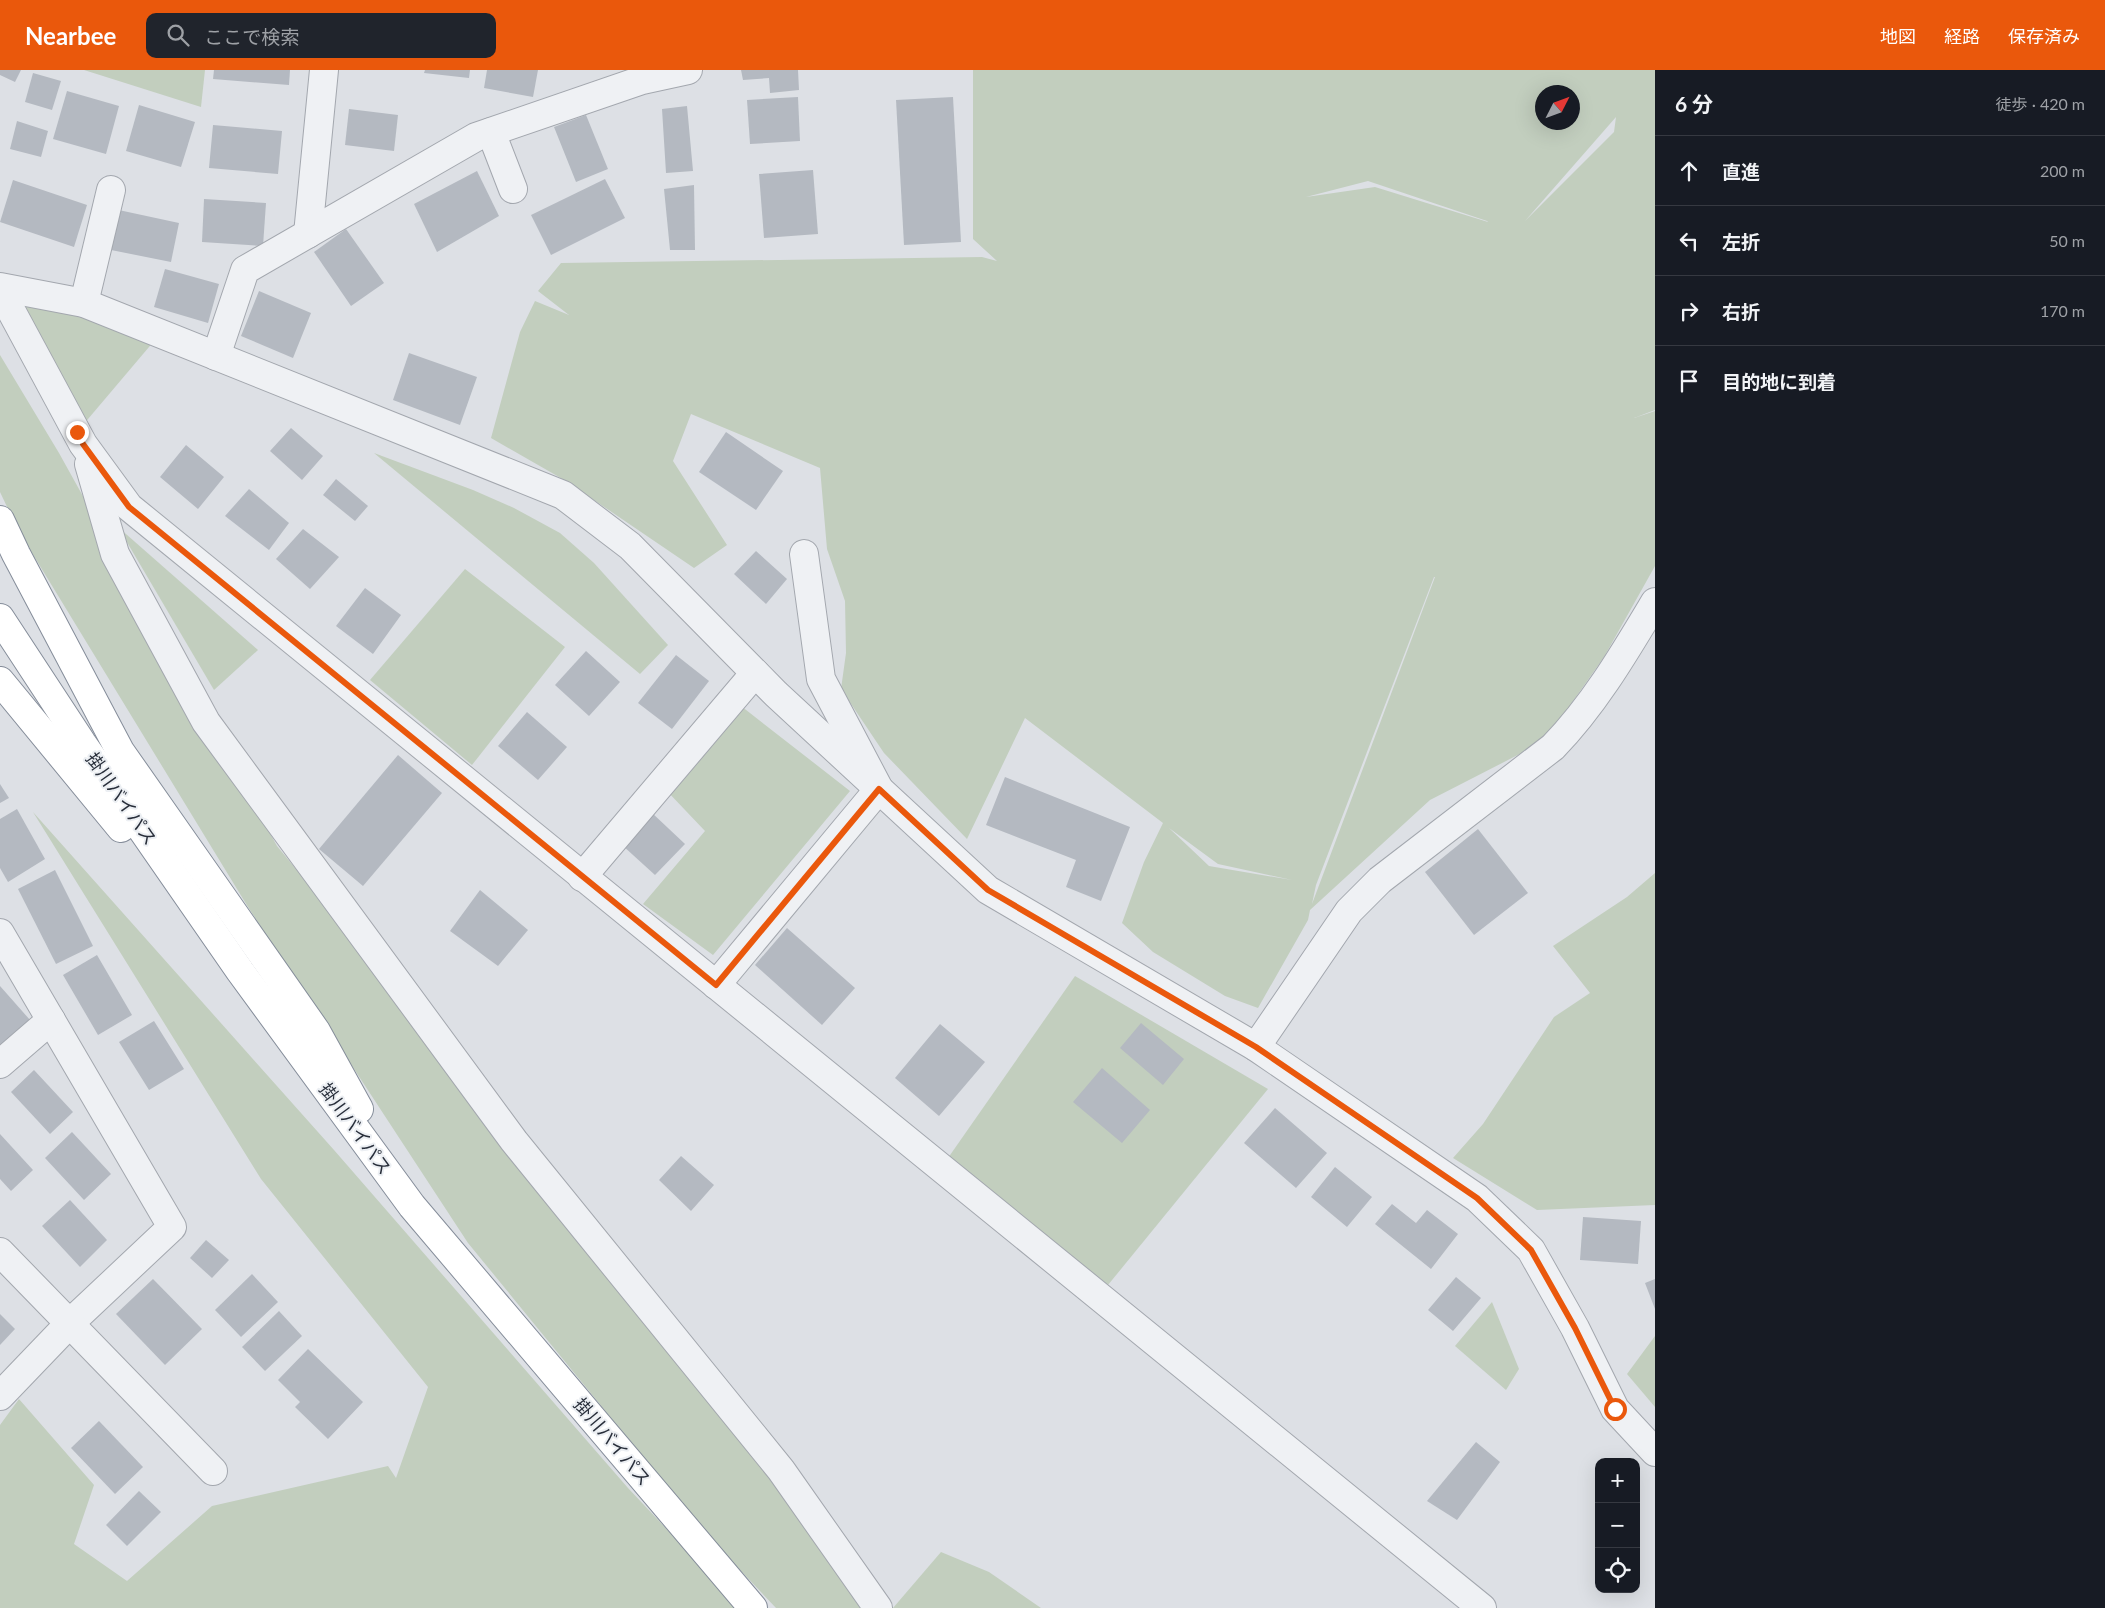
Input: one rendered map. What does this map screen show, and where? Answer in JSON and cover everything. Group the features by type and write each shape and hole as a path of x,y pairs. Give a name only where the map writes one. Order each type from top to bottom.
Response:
{"highway":[{"path":"0,520 20,562 120,751 316,1031 412,1206"},
{"name":"掛川バイパス","path":"0,618 82,743 240,972 412,1206 753,1608"},
{"path":"0,681 240,972"}],"street":[{"path":"308,234 324,70"},
{"path":"216,356 245,270 476,137 642,80 688,70"},
{"path":"491,132 513,189"},
{"path":"84,303 111,190"},
{"path":"0,288 84,303 563,495 630,546 755,672 988,890 1256,1047 1477,1198 1531,1250 1575,1328 1615,1409 1655,1452"},
{"path":"0,288 83,444 129,507 1482,1608"},
{"path":"83,444 115,554 206,722 514,1141 781,1470 878,1608"},
{"path":"804,554 821,679 879,789"},
{"path":"1256,1047 1349,911 1387,874 1558,742 1609,676 1655,602"},
{"path":"582,877 755,672"},
{"path":"716,985 879,789"},
{"path":"0,933 172,1227 70,1323 0,1396"},
{"path":"0,1064 50,1020"},
{"path":"0,1252 118,1375 213,1470"}],"green space":[{"path":"84,70 205,70 201,107"},
{"path":"973,70 1655,70 1655,410 1634,418 1655,411 1655,566 1604,657 1545,741 1430,800 1310,910 1308,920 1258,1008 1225,996 1153,952 1122,923 1144,862 1163,823 1025,718 967,839 884,753 841,689 846,653 845,601 827,549 820,468 691,414 673,461 727,545 694,568 566,481 491,438 520,332 535,301 569,315 538,291 561,263 982,257 997,261 973,239","holes":["1616,117 1614,132 1525,221","1368,181 1487,221 1488,222 1375,187 1306,197","1434,577 1435,577 1312,904 1316,885","1169,828 1218,864 1292,880 1209,866"]},
{"path":"0,290 160,334 77,432"},
{"path":"0,355 59,453 277,846 467,1077 877,1608 776,1608 706,1534 468,1243 248,907 18,530 0,492"},
{"path":"374,453 473,490 514,508 560,533 594,563 668,645 640,674"},
{"path":"118,527 258,650 214,690"},
{"path":"465,569 565,647 472,765 370,680"},
{"path":"741,706 850,791 713,955 643,904 705,831 666,790"},
{"path":"33,812 334,1150 628,1488 741,1608 0,1608 0,1425 19,1399 94,1485 74,1544 127,1581 212,1506 388,1466 396,1478 428,1387 261,1179"},
{"path":"1655,873 1655,1205 1537,1210 1453,1158 1483,1124 1554,1017 1590,993 1553,946 1627,897"},
{"path":"1075,976 1268,1089 1108,1285 948,1158"},
{"path":"1492,1302 1519,1369 1506,1390 1455,1346"},
{"path":"1655,1336 1655,1407 1627,1374"},
{"path":"941,1552 989,1572 1041,1608 893,1608"}],"building":[{"path":"0,70 21,70 15,82 0,75"},
{"path":"214,70 290,70 289,85 213,79"},
{"path":"425,70 470,70 469,78 424,73"},
{"path":"487,70 538,70 533,97 484,88"},
{"path":"741,70 798,70 799,90 770,93 769,78 743,80"},
{"path":"33,73 61,81 52,110 25,102"},
{"path":"67,91 119,106 106,154 53,139"},
{"path":"798,97 800,141 750,144 747,100"},
{"path":"953,97 961,242 904,245 896,100"},
{"path":"139,105 195,122 181,167 126,151"},
{"path":"687,106 693,171 666,173 662,109"},
{"path":"349,109 398,115 394,151 345,145"},
{"path":"586,115 608,169 576,182 554,127"},
{"path":"17,121 48,131 41,157 10,149"},
{"path":"213,125 282,131 278,174 209,168"},
{"path":"813,170 818,234 764,238 759,174"},
{"path":"477,171 499,216 437,252 414,204"},
{"path":"605,179 625,218 551,255 531,215"},
{"path":"13,180 87,205 74,247 0,222"},
{"path":"694,185 695,250 670,250 664,189"},
{"path":"204,199 266,203 263,246 202,242"},
{"path":"114,209 179,223 171,262 106,249"},
{"path":"346,229 384,283 351,306 314,252"},
{"path":"165,269 219,284 208,323 154,307"},
{"path":"259,291 311,313 293,358 241,336"},
{"path":"409,353 477,377 460,425 393,400"},
{"path":"291,428 323,456 302,480 270,451"},
{"path":"726,432 783,471 756,510 699,472"},
{"path":"186,445 224,477 198,509 160,477"},
{"path":"336,479 368,506 355,521 323,495"},
{"path":"249,489 289,523 269,550 225,516"},
{"path":"303,529 339,557 310,589 276,559"},
{"path":"756,551 787,579 766,604 734,574"},
{"path":"365,588 401,615 373,654 336,626"},
{"path":"586,651 620,682 589,716 555,685"},
{"path":"676,655 709,681 672,729 638,703"},
{"path":"527,712 567,747 538,780 498,746"},
{"path":"398,755 442,793 363,886 319,849"},
{"path":"1005,777 1130,827 1101,901 1066,887 1076,860 986,825"},
{"path":"0,784 9,798 0,803"},
{"path":"17,809 45,859 8,882 0,868 0,819"},
{"path":"651,812 685,844 655,875 622,845"},
{"path":"1478,829 1528,893 1474,935 1425,872"},
{"path":"55,870 93,946 56,964 18,889"},
{"path":"480,890 528,930 498,966 450,931"},
{"path":"787,928 855,988 822,1025 755,965"},
{"path":"97,955 132,1015 98,1035 63,975"},
{"path":"0,986 30,1020 0,1047"},
{"path":"154,1021 184,1069 149,1090 119,1042"},
{"path":"1141,1023 1184,1059 1163,1085 1120,1048"},
{"path":"940,1024 985,1062 939,1116 895,1078"},
{"path":"1102,1068 1150,1110 1122,1143 1073,1102"},
{"path":"34,1070 73,1112 50,1134 11,1092"},
{"path":"1275,1108 1327,1153 1296,1188 1244,1143"},
{"path":"72,1132 111,1174 84,1200 45,1158"},
{"path":"0,1134 33,1170 11,1191 0,1179"},
{"path":"681,1156 714,1185 691,1211 659,1180"},
{"path":"1335,1167 1372,1197 1347,1227 1311,1197"},
{"path":"70,1200 107,1240 80,1267 42,1226"},
{"path":"1392,1204 1416,1223 1427,1210 1458,1234 1431,1269 1375,1224"},
{"path":"1583,1217 1641,1221 1638,1264 1580,1260"},
{"path":"206,1240 229,1260 212,1278 190,1258"},
{"path":"252,1274 278,1302 241,1337 215,1310"},
{"path":"1456,1277 1481,1298 1453,1331 1428,1310"},
{"path":"153,1279 202,1329 165,1365 116,1314"},
{"path":"1655,1279 1655,1309 1645,1283"},
{"path":"279,1311 302,1336 265,1371 242,1347"},
{"path":"0,1314 15,1329 0,1345"},
{"path":"308,1349 363,1402 328,1439 295,1407 300,1402 278,1380"},
{"path":"99,1421 143,1467 115,1494 71,1448"},
{"path":"1476,1442 1500,1462 1457,1520 1427,1501"},
{"path":"139,1491 161,1512 127,1546 106,1525"}],"route":[{"path":"77,432 83,444 129,507 716,985 879,789 988,890 1256,1047 1477,1198 1531,1250 1575,1328 1615,1409"}]}
